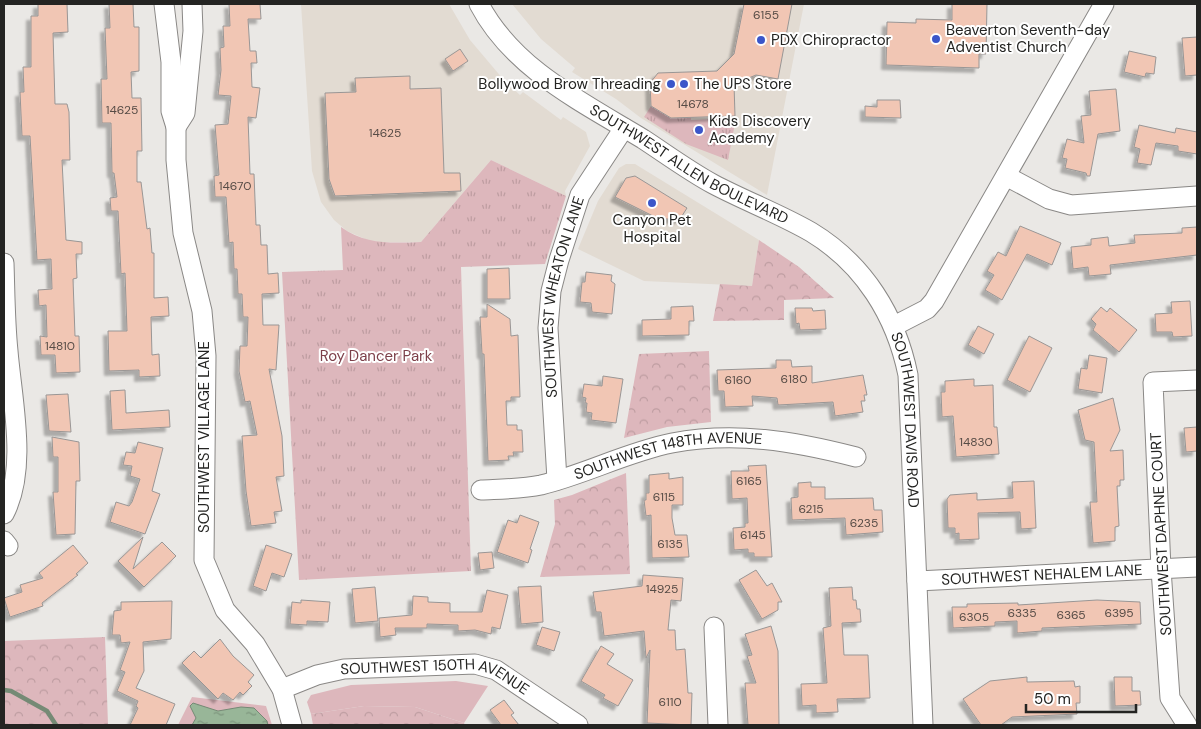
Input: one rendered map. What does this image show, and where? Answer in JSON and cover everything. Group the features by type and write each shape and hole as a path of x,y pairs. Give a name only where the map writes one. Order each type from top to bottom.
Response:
{"street":[{"name":"SOUTHWEST VILLAGE LANE","path":"164,4 172,62 171,110 176,127 176,160 183,233 202,311 206,356 204,560 225,610 255,644 282,689 292,725"},
{"name":"SOUTHWEST VILLAGE LANE","path":"176,127 185,114 193,31 192,4"},
{"name":"SOUTHWEST ALLEN BOULEVARD","path":"479,4 497,33 530,68 711,183 793,223 836,250 870,285 894,326"},
{"name":"SOUTHWEST DAVIS ROAD","path":"924,725 910,394 905,360 894,326 926,309 934,300 1104,4"},
{"name":"SOUTHWEST WHEATON LANE","path":"557,480 548,328 551,291 558,260 580,194 624,128"},
{"path":"1006,176 1049,200 1071,205 1197,196"},
{"path":"4,263 7,348 16,445 16,471 4,514"},
{"name":"SOUTHWEST DAPHNE COURT","path":"1187,725 1170,698 1161,569 1153,382 1197,380"},
{"name":"SOUTHWEST 148TH AVENUE","path":"481,490 527,487 557,480 639,452 672,443 726,436 770,439 856,457"},
{"name":"SOUTHWEST NEHALEM LANE","path":"917,581 1197,566"},
{"path":"714,627 718,725"},
{"name":"SOUTHWEST 150TH AVENUE","path":"282,689 317,675 344,669 475,664 496,670 578,725"}],"shaded area":[{"path":"301,4 449,4 470,40 503,79 520,95 523,92 561,120 563,117 586,132 590,146 565,191 566,196 491,160 421,242 372,242 347,231 334,220 321,202 312,171"},
{"path":"512,4 804,4 767,195 641,118 616,99 572,72 575,68 541,39"},
{"path":"626,164 635,164 759,240 752,286 644,281 578,249 598,201 619,168"}],"green space":[{"path":"651,106 671,118 691,117 691,120 736,118 728,160 686,144 644,117"},
{"name":"Roy Dancer Park","path":"491,160 566,196 545,264 461,267 471,571 299,580 282,272 343,270 341,227 360,237 380,242 421,242"},
{"path":"759,240 799,267 834,298 784,300 784,320 713,321 720,284 752,286"},
{"path":"709,351 711,422 667,427 624,438 639,354"},
{"path":"626,473 630,574 540,577 555,524 554,500 572,495"},
{"path":"105,637 108,725 4,725 4,641"},
{"path":"456,681 488,686 464,723 415,707 364,706 311,714 307,702 311,695 351,685"},
{"path":"192,697 266,706 272,725 178,725"},
{"path":"364,706 415,707 464,723 465,725 313,725 311,714"}],"water":[{"path":"193,703 218,711 241,707 254,708 267,721 268,725 192,725 196,718 190,706"}],"building":[{"path":"38,4 67,4 68,32 53,33 55,104 67,104 69,112 70,160 62,160 66,240 82,242 82,254 76,254 77,278 73,279 75,336 79,336 80,372 56,373 55,355 41,355 40,336 47,337 46,305 39,306 38,290 52,289 51,259 37,260 30,136 22,136 20,92 24,92 23,67 31,67 31,16 38,16"},
{"path":"109,4 133,4 134,27 139,27 139,71 131,72 132,98 141,98 142,151 137,151 137,182 141,182 147,229 150,228 152,253 154,253 154,298 168,297 169,316 151,317 152,355 159,354 160,376 139,377 139,370 109,371 108,331 127,331 125,273 121,274 118,211 111,211 110,198 117,197 114,173 112,173 111,123 102,123 101,79 107,79 105,28 110,28"},
{"path":"229,4 260,4 261,19 248,19 250,51 256,51 257,63 251,63 252,87 260,88 256,118 248,117 250,174 254,174 256,225 260,225 261,245 267,245 268,274 278,273 279,293 262,294 263,325 279,325 276,370 269,369 282,436 284,476 276,477 282,511 274,512 276,523 251,526 242,436 257,435 250,401 245,402 239,371 240,346 247,346 248,317 243,317 242,294 238,294 237,269 234,269 233,242 229,243 226,197 215,197 214,176 219,175 215,125 228,124 231,96 218,95 221,70 220,48 224,47 223,26 230,26"},
{"path":"744,4 792,4 778,79 756,75 734,84 735,116 671,118 651,106 650,83 658,73 717,71 734,54"},
{"name":"Beaverton Seventh-day Adventist Church","path":"952,4 987,4 986,54 979,54 979,68 886,65 887,22 916,23 916,19 952,20"},
{"path":"1197,37 1197,75 1185,76 1182,38"},
{"path":"460,49 468,61 453,71 445,59"},
{"path":"1129,51 1156,57 1154,74 1146,73 1145,77 1124,72"},
{"path":"410,76 410,89 441,88 444,173 460,173 461,191 335,196 329,179 325,93 356,92 355,78"},
{"path":"1116,89 1120,131 1098,134 1090,176 1087,176 1086,173 1065,168 1067,159 1062,158 1067,139 1084,143 1081,116 1091,115 1089,91"},
{"path":"877,100 900,100 901,118 865,117 865,106 877,107"},
{"path":"1139,125 1175,133 1176,128 1197,132 1197,154 1178,151 1178,146 1156,143 1151,165 1137,163 1140,149 1134,147"},
{"name":"Canyon Pet Hospital","path":"635,176 687,208 680,219 659,219 615,197 626,178"},
{"path":"1020,226 1061,243 1052,265 1027,254 1002,300 985,290 994,275 987,271 998,252 1006,256"},
{"path":"1197,227 1197,255 1110,265 1111,274 1089,276 1088,267 1073,269 1071,247 1091,245 1091,239 1108,237 1109,246 1135,243 1134,235 1182,233 1182,228"},
{"path":"509,268 510,299 487,299 487,269"},
{"path":"586,272 612,275 611,281 615,284 612,314 592,312 591,303 580,302 582,282 585,282"},
{"path":"1190,301 1192,336 1173,337 1172,332 1156,332 1155,314 1172,313 1171,302"},
{"path":"487,304 510,319 511,336 518,335 520,397 511,397 511,401 506,401 507,425 517,425 517,430 522,430 523,452 513,452 514,456 508,456 509,460 488,461 484,354 482,354 480,317 487,317"},
{"path":"693,306 694,321 689,321 689,335 642,336 642,320 671,319 671,307"},
{"path":"1101,307 1107,312 1110,308 1137,330 1119,352 1093,330 1096,324 1091,319"},
{"path":"795,308 812,308 813,311 825,310 826,329 800,330 799,323 796,324"},
{"path":"978,326 994,334 984,354 968,345"},
{"path":"1029,336 1052,348 1030,392 1007,380"},
{"path":"1089,355 1107,358 1102,393 1078,389 1081,368 1087,369"},
{"path":"776,360 791,360 792,367 812,366 812,383 863,375 867,395 864,395 865,401 861,401 863,412 835,416 833,402 778,405 777,398 752,396 753,406 725,407 724,391 718,391 717,370 776,368"},
{"path":"603,376 623,379 616,423 591,420 592,413 586,412 586,398 582,397 584,384 602,386"},
{"path":"974,379 974,386 993,385 994,427 997,427 999,454 956,457 953,416 942,417 941,392 945,392 945,381"},
{"path":"125,390 126,413 169,410 170,427 112,430 110,391"},
{"path":"68,394 71,432 49,431 46,395"},
{"path":"1113,398 1120,430 1110,451 1123,450 1124,480 1120,480 1120,486 1117,486 1119,526 1115,527 1115,541 1093,543 1090,502 1097,502 1094,442 1085,440 1078,410"},
{"path":"1197,427 1197,451 1186,452 1184,428"},
{"path":"52,437 79,442 80,481 76,481 75,534 56,535 53,492 58,492 58,457 53,457"},
{"path":"138,442 163,448 152,491 160,494 145,534 110,522 116,502 129,506 132,502 140,479 130,476 132,466 123,465 126,452 135,453"},
{"path":"766,465 772,557 754,557 754,553 748,553 748,549 734,550 733,528 745,527 745,523 748,523 747,498 732,499 731,471 749,471 748,466"},
{"path":"669,473 669,479 683,477 683,505 672,505 672,518 675,535 687,535 689,557 652,558 651,515 646,516 644,500 646,500 646,493 649,493 649,475"},
{"path":"1034,481 1036,528 1021,529 1020,512 978,513 979,539 959,540 959,533 955,534 955,528 948,528 947,499 950,495 977,493 977,500 1013,498 1012,482"},
{"path":"811,482 811,487 825,487 825,499 873,498 874,510 882,510 883,532 846,535 845,518 792,520 791,498 798,497 798,483"},
{"path":"520,515 539,522 530,549 532,550 528,563 497,552 508,520 517,523"},
{"path":"143,537 133,569 162,542 176,556 144,587 118,561"},
{"path":"73,545 88,563 76,574 78,575 42,603 43,606 10,617 4,598 22,592 20,585 43,578 39,573"},
{"path":"266,545 292,554 284,577 272,573 266,591 253,586"},
{"path":"492,552 494,568 480,570 478,553"},
{"path":"756,570 767,586 772,583 782,602 778,602 778,610 762,619 739,580"},
{"path":"643,575 683,578 681,601 671,600 668,630 675,630 676,650 685,649 688,693 692,693 691,725 647,723 650,650 646,658 644,631 604,636 601,612 596,612 593,592 642,586"},
{"path":"541,586 543,622 521,624 518,587"},
{"path":"375,587 378,621 355,623 352,589"},
{"path":"852,587 853,600 856,600 857,609 860,609 861,622 842,623 844,655 868,655 870,698 837,699 838,712 816,713 816,705 802,706 801,684 827,683 823,628 831,626 829,588"},
{"path":"487,590 508,595 500,629 492,627 491,634 475,630 458,631 458,625 427,624 427,628 395,628 396,635 380,637 379,618 412,615 413,596 428,597 428,602 450,603 450,612 482,612"},
{"path":"301,600 330,602 328,622 307,621 307,625 290,624 292,602 301,603"},
{"path":"1097,600 1140,602 1141,624 1042,628 1042,631 1017,633 1017,621 995,622 995,626 953,628 952,607 967,607 967,604 1018,603 1018,605"},
{"path":"172,601 171,639 143,642 144,671 136,688 175,704 166,725 130,725 138,708 136,706 138,701 117,691 125,672 120,670 130,642 121,643 120,635 112,635 114,611 121,610 121,602"},
{"path":"771,626 778,651 779,725 748,725 745,683 756,683 747,656 752,655 745,634"},
{"path":"542,627 560,632 554,651 536,645"},
{"path":"220,639 233,656 254,675 248,682 252,686 243,695 240,692 233,700 223,693 218,699 182,663 194,651 201,658"},
{"path":"601,646 614,654 607,664 633,680 618,706 603,698 605,695 581,681"},
{"path":"1027,677 1027,682 1074,681 1075,687 1080,686 1080,703 1076,703 1077,714 1012,717 1001,725 981,725 963,699 990,681"},
{"path":"1114,677 1132,677 1132,691 1140,691 1141,705 1115,706"},
{"path":"504,700 514,713 511,715 519,725 501,725 490,710"}],"waterway":[{"path":"4,690 11,691 47,711 56,725"}],"place":[{"name":"Beaverton Seventh-day Adventist Church","path":"936,39"},
{"name":"PDX Chiropractor","path":"761,40"},
{"name":"Bollywood Brow Threading","path":"671,84"},
{"name":"The UPS Store","path":"684,84"},
{"name":"Kids Discovery Academy","path":"699,130"},
{"name":"Canyon Pet Hospital","path":"652,203"}]}
